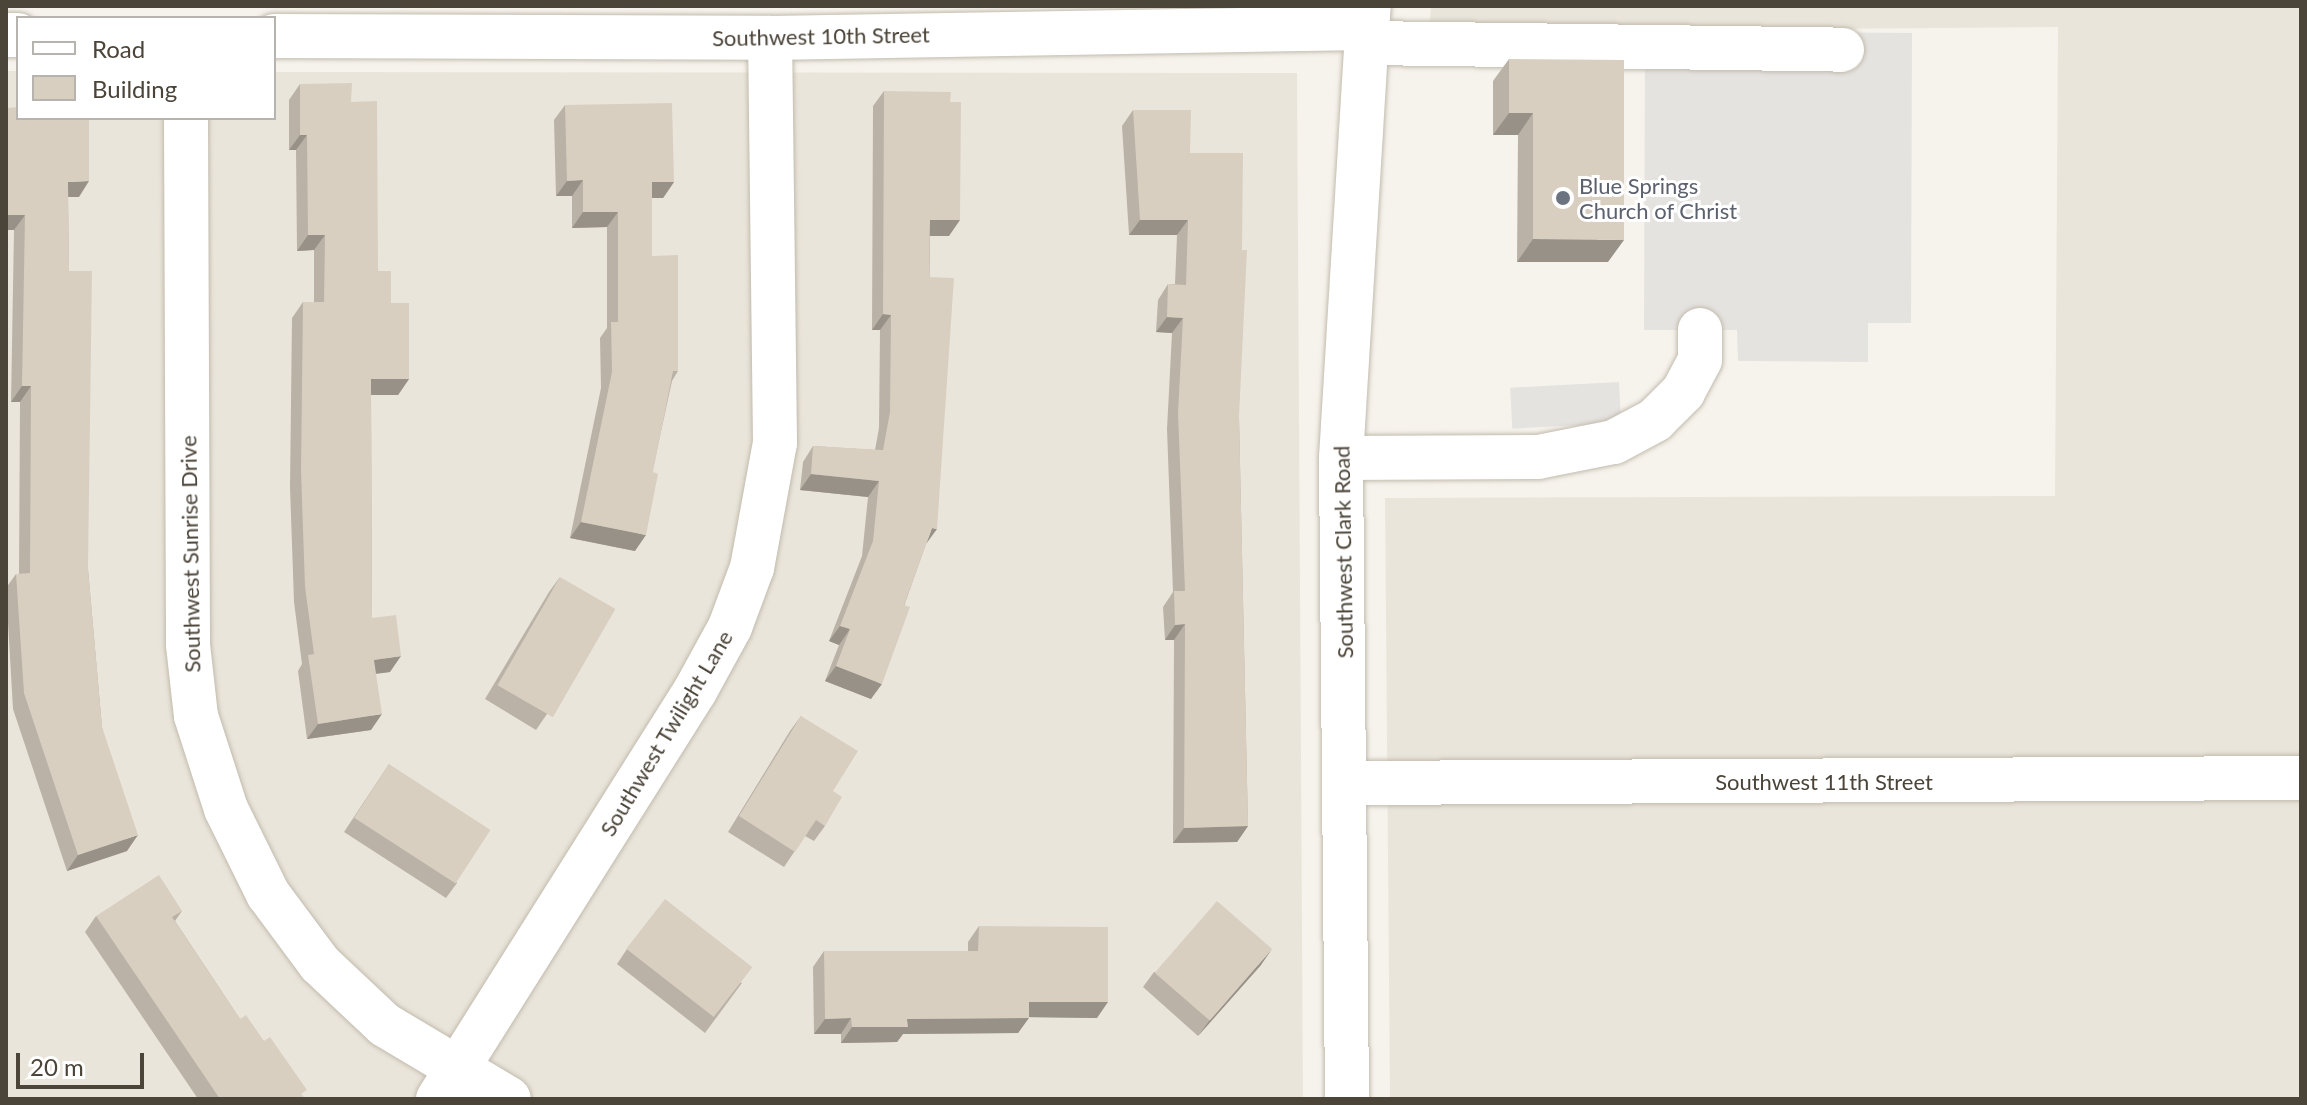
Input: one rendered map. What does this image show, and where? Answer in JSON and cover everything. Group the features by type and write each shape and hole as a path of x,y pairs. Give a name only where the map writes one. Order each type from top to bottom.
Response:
{"street":[{"name":"Southwest 10th Street","path":"276,36 770,38 1368,26 1842,50"},
{"name":"Southwest Clark Road","path":"1347,1099 1341,458 1368,26"},
{"name":"Southwest Twilight Lane","path":"447,1085 695,691 730,627 752,568 775,443 770,38"},
{"name":"Southwest Sunrise Drive","path":"186,120 188,645 196,716 226,809 268,894 320,964 447,1085 509,1099"},
{"path":"1341,458 1538,457 1614,442 1655,420 1683,392 1700,360 1700,330"},
{"name":"Southwest 11th Street","path":"1346,783 2301,778"}],"shaded area":[{"path":"1431,6 2301,6 2301,1099 1390,1099 1385,498 2055,496 2058,27 1429,32"},
{"path":"1645,31 1912,33 1911,323 1868,323 1868,362 1738,361 1737,330 1644,330"},
{"path":"6,71 16,71 16,120 276,120 276,72 1297,73 1303,1099 6,1099"},
{"path":"1619,382 1621,423 1512,429 1510,388"}],"building":[{"name":"Blue Springs Church of Christ","path":"1509,59 1624,60 1624,240 1533,239 1533,113 1509,113"},
{"path":"352,83 351,102 377,101 378,271 391,271 391,303 409,303 409,379 371,379 372,618 396,615 401,656 374,660 382,714 318,724 308,655 314,654 305,587 301,471 303,302 324,302 325,235 308,235 307,135 300,135 300,84"},
{"path":"884,91 951,92 950,102 961,102 960,220 930,220 929,277 954,278 937,529 932,528 904,605 910,607 882,684 836,666 850,629 840,626 873,541 879,481 811,474 813,446 883,450 890,412 891,315 883,314"},
{"path":"672,103 674,182 652,182 652,256 678,255 678,371 673,371 653,472 658,474 646,535 581,522 612,372 611,322 618,322 618,212 583,212 583,180 567,181 565,105"},
{"path":"16,107 16,120 89,120 89,181 68,182 69,271 92,271 88,569 102,727 138,835 78,855 24,693 16,574 30,573 31,386 22,386 25,215 6,215 6,108"},
{"path":"1133,110 1191,110 1190,153 1243,153 1242,250 1247,250 1239,417 1248,826 1184,828 1185,624 1175,625 1174,591 1185,591 1178,413 1183,318 1167,317 1168,284 1186,285 1188,220 1140,220"},
{"path":"560,577 615,609 553,717 498,685"},
{"path":"801,716 858,751 833,791 842,797 825,826 816,820 795,852 739,816"},
{"path":"389,764 490,830 456,884 354,818"},
{"path":"159,875 182,911 172,917 240,1019 246,1015 264,1041 270,1037 307,1090 301,1094 305,1099 220,1099 96,916"},
{"path":"665,899 752,967 714,1017 626,949"},
{"path":"1217,901 1272,949 1210,1021 1155,973"},
{"path":"979,926 1108,927 1108,1002 1029,1002 1029,1018 907,1019 908,1027 852,1027 851,1018 825,1019 824,951 978,951"}],"place":[{"name":"Blue Springs Church of Christ","path":"1563,198"}]}
